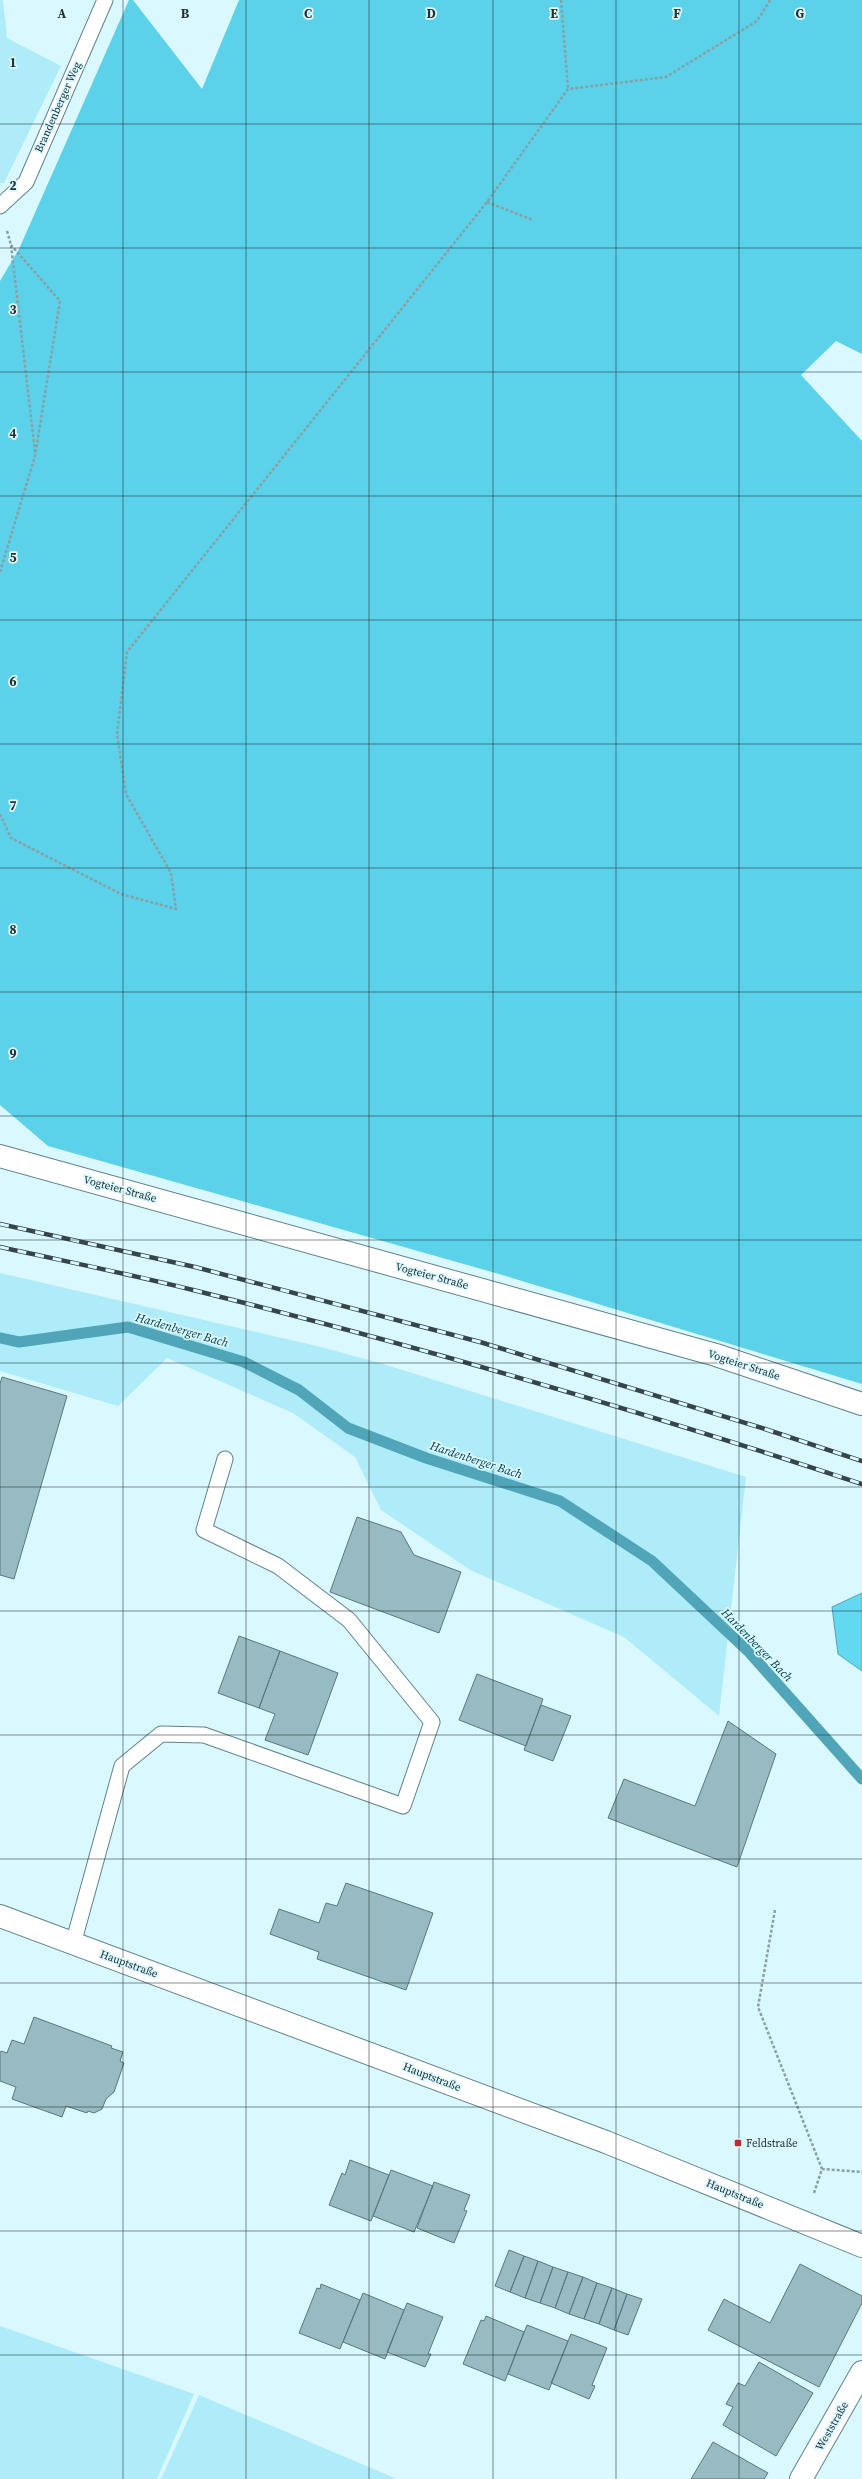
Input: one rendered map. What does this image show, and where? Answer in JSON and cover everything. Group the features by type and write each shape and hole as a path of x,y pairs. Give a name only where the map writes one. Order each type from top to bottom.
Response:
{"street":[{"name":"Vogteier Straße","path":"0,1156 708,1353 862,1404"},
{"name":"Hauptstraße","path":"0,1916 606,2142 862,2246"},
{"name":"Weststraße","path":"801,2479 862,2372"}],"lane":[{"name":"Brandenberger Weg","path":"0,206 26,182 105,0"},
{"path":"73,1944 122,1766 161,1734 204,1735 403,1806 432,1722 349,1620 278,1566 204,1530 225,1459"}],"path":[{"path":"0,814 11,838 121,894 176,909 171,873 126,794 117,734 127,652 487,202 568,90 561,0"},
{"path":"568,90 666,77 757,21 770,0"},
{"path":"487,202 533,220"},
{"path":"0,572 35,456 60,301 11,245 35,456"},
{"path":"775,1910 758,2007 822,2169 804,2222"},
{"path":"822,2169 862,2172"}],"shaded area":[{"path":"0,0 3,0 7,38 61,66 4,183 0,183"},
{"path":"129,0 133,0 202,89 239,0 862,0 862,354 836,341 801,375 862,441 862,1384 499,1274 48,1146 0,1105 0,281 19,249"},
{"path":"0,1273 321,1347 380,1363 746,1477 719,1716 624,1637 470,1570 381,1510 355,1457 293,1413 167,1358 118,1406 0,1371"},
{"path":"862,1593 862,1671 838,1654 832,1607"},
{"path":"0,2326 194,2394 157,2479 0,2479"},
{"path":"199,2395 397,2479 161,2479"}],"building":[{"path":"2,1377 67,1396 14,1579 0,1575 0,1384"},
{"path":"357,1517 401,1532 414,1555 461,1572 439,1633 330,1592"},
{"path":"239,1636 280,1651 259,1708 218,1693"},
{"path":"280,1651 338,1673 308,1755 265,1740 275,1714 259,1708"},
{"path":"477,1674 543,1699 526,1746 459,1720"},
{"path":"541,1705 571,1716 553,1761 524,1750"},
{"path":"728,1721 776,1754 737,1867 608,1818 624,1779 695,1806"},
{"path":"346,1883 433,1913 406,1990 317,1959 319,1952 270,1934 279,1909 319,1923 326,1903 337,1906"},
{"path":"34,2017 112,2046 111,2048 123,2052 120,2061 124,2063 114,2092 106,2099 102,2109 94,2113 88,2111 87,2113 66,2106 62,2117 12,2099 16,2087 0,2081 0,2053 1,2051 7,2053 12,2040 24,2044"},
{"path":"350,2160 389,2175 371,2221 329,2205 342,2173 345,2175"},
{"path":"391,2170 433,2186 414,2232 373,2216"},
{"path":"434,2182 470,2195 464,2210 467,2211 454,2243 417,2228"},
{"path":"509,2250 524,2256 510,2292 495,2286"},
{"path":"524,2256 538,2261 525,2298 510,2292"},
{"path":"538,2261 553,2267 540,2303 525,2298"},
{"path":"800,2264 862,2296 862,2303 819,2387 708,2330 724,2299 770,2323"},
{"path":"553,2267 568,2272 555,2308 540,2303"},
{"path":"568,2272 583,2277 569,2314 555,2308"},
{"path":"583,2277 597,2283 584,2319 569,2314"},
{"path":"597,2283 612,2288 599,2324 584,2319"},
{"path":"321,2284 360,2300 340,2349 299,2333 317,2288 320,2289"},
{"path":"612,2288 627,2294 614,2330 599,2324"},
{"path":"363,2293 404,2310 385,2359 343,2342"},
{"path":"627,2294 642,2299 628,2335 614,2330"},
{"path":"407,2303 443,2317 428,2354 431,2354 425,2367 387,2352"},
{"path":"486,2316 524,2332 505,2381 463,2364 481,2320 484,2321"},
{"path":"527,2325 568,2341 549,2390 508,2374"},
{"path":"571,2334 607,2348 592,2385 595,2386 589,2399 551,2383"},
{"path":"759,2362 813,2393 776,2456 723,2425 733,2407 726,2404 738,2383 745,2386"},
{"path":"713,2442 768,2473 764,2479 691,2479"}],"waterway":[{"name":"Hardenberger Bach","path":"0,1338 19,1342 128,1327 244,1362 299,1390 348,1428 426,1458 560,1501 652,1561 749,1652 862,1779"}],"railway":[{"path":"0,1224 195,1267 480,1342 765,1429 862,1461"},
{"path":"0,1247 169,1284 277,1311 445,1357 613,1405 862,1484"}],"place":[{"name":"Feldstraße","path":"738,2143"}]}
